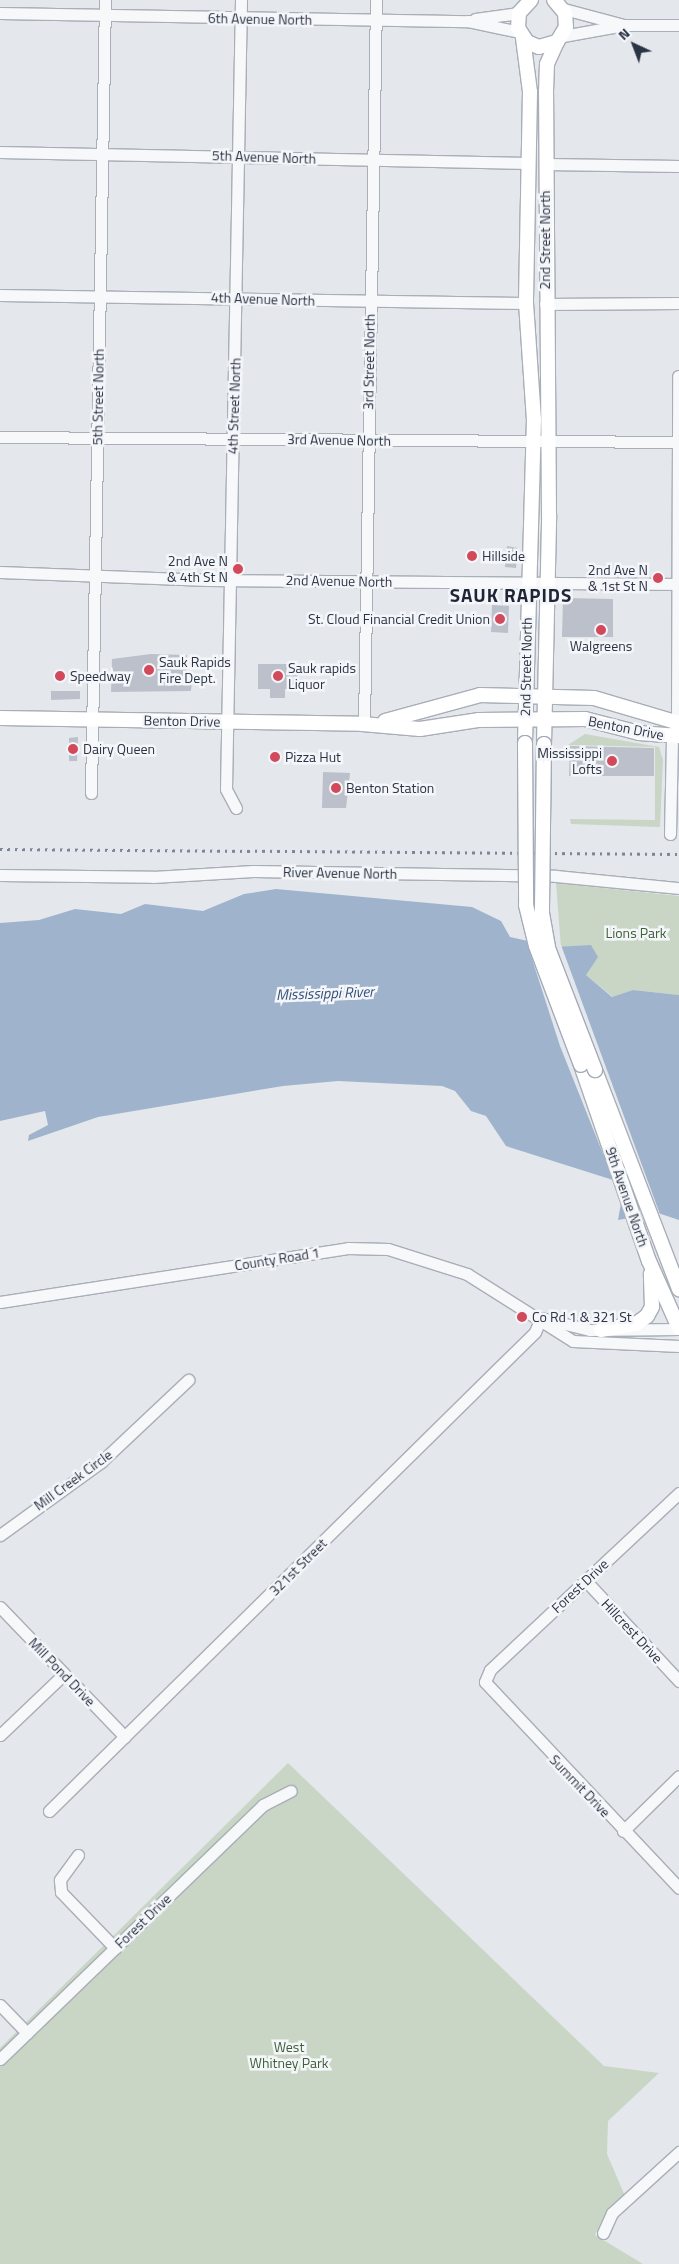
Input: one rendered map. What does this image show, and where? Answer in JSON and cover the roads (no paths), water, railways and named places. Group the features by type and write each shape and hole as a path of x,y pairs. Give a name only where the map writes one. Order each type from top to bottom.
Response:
{"main road":[{"name":"2nd Street North","path":"544,744 550,441 545,304 547,64 567,23 559,3"},
{"name":"2nd Street North","path":"525,5 521,35 530,92 526,303 534,442 527,582 525,696 526,906 536,946 581,1065"},
{"path":"521,35 539,47 560,39"},
{"name":"Benton Drive","path":"364,724 413,715 469,697 525,696 604,700 677,729"},
{"name":"Benton Drive","path":"0,718 364,724 420,729 479,720 525,721 544,719 596,720 639,733 677,729"},
{"name":"9th Avenue North","path":"544,744 542,913 548,948 679,1289"},
{"name":"9th Avenue North","path":"581,1065 649,1261 679,1328"},
{"path":"601,1330 636,1324 646,1316 652,1307 649,1261"}],"street":[{"name":"5th Street North","path":"91,793 104,153 105,0"},
{"name":"4th Street North","path":"236,808 226,789 228,579 241,156 241,0"},
{"name":"3rd Street North","path":"364,724 368,581 370,303 377,160 376,0"},
{"path":"559,3 624,25"},
{"path":"468,21 525,5"},
{"name":"6th Avenue North","path":"0,13 105,14 240,20 468,21 521,35"},
{"path":"560,39 624,25 679,25"},
{"name":"5th Avenue North","path":"0,152 529,163"},
{"path":"546,164 679,166"},
{"name":"4th Avenue North","path":"0,295 237,298 370,303 526,303"},
{"path":"545,304 679,303"},
{"path":"670,834 677,729 678,376"},
{"name":"3rd Avenue North","path":"0,437 232,437 368,441 677,442"},
{"name":"2nd Avenue North","path":"0,572 96,578 678,584"},
{"name":"River Avenue North","path":"0,875 154,877 263,871 556,876 679,888"},
{"name":"County Road 1","path":"0,1302 348,1248 388,1249 467,1274 541,1318 572,1341 679,1346"},
{"name":"County Road 1","path":"541,1318 601,1330 679,1328"},
{"name":"321st Street","path":"49,1811 534,1332 541,1318"},
{"name":"Mill Creek Circle","path":"0,1536 101,1462 188,1380"},
{"name":"Forest Drive","path":"485,1682 490,1670 679,1494"},
{"name":"Hillcrest Drive","path":"586,1581 679,1681"},
{"name":"Mill Pond Drive","path":"0,1607 125,1737"},
{"path":"0,1735 64,1674"},
{"name":"Summit Drive","path":"485,1682 623,1831 679,1888"},
{"path":"623,1831 679,1776"},
{"name":"Forest Drive","path":"0,2060 263,1805 292,1790"},
{"path":"78,1855 60,1880 61,1892 115,1948"},
{"path":"0,2005 27,2033"},
{"path":"603,2233 612,2214 679,2152"}],"water":[{"name":"Mississippi River","path":"276,889 472,907 501,921 510,937 555,947 591,945 598,957 586,975 612,997 633,990 679,995 679,1220 658,1213 618,1220 621,1203 613,1180 506,1146 486,1116 471,1111 455,1091 442,1086 338,1081 283,1086 98,1117 28,1141 29,1135 48,1125 45,1111 0,1121 0,923 39,920 75,909 121,914 145,904 203,911 244,894"}],"railway":[{"path":"0,849 679,854"}],"place":[{"name":"Hillside","path":"472,556"},
{"name":"2nd Ave N & 4th St N","path":"238,569"},
{"name":"2nd Ave N & 1st St N","path":"658,578"},
{"name":"St. Cloud Financial Credit Union","path":"500,619"},
{"name":"Walgreens","path":"601,630"},
{"name":"Sauk Rapids Fire Dept.","path":"149,670"},
{"name":"Speedway","path":"60,676"},
{"name":"Sauk rapids Liquor","path":"278,676"},
{"name":"Dairy Queen","path":"73,749"},
{"name":"Pizza Hut","path":"275,757"},
{"name":"Mississippi Lofts","path":"612,761"},
{"name":"Benton Station","path":"336,788"},
{"name":"Co Rd 1 & 321 St","path":"522,1317"}],"district":[{"name":"SAUK RAPIDS","path":"511,595"}],"park label":[{"name":"Lions Park","path":"636,933"},
{"name":"West Whitney Park","path":"289,2056"}]}
